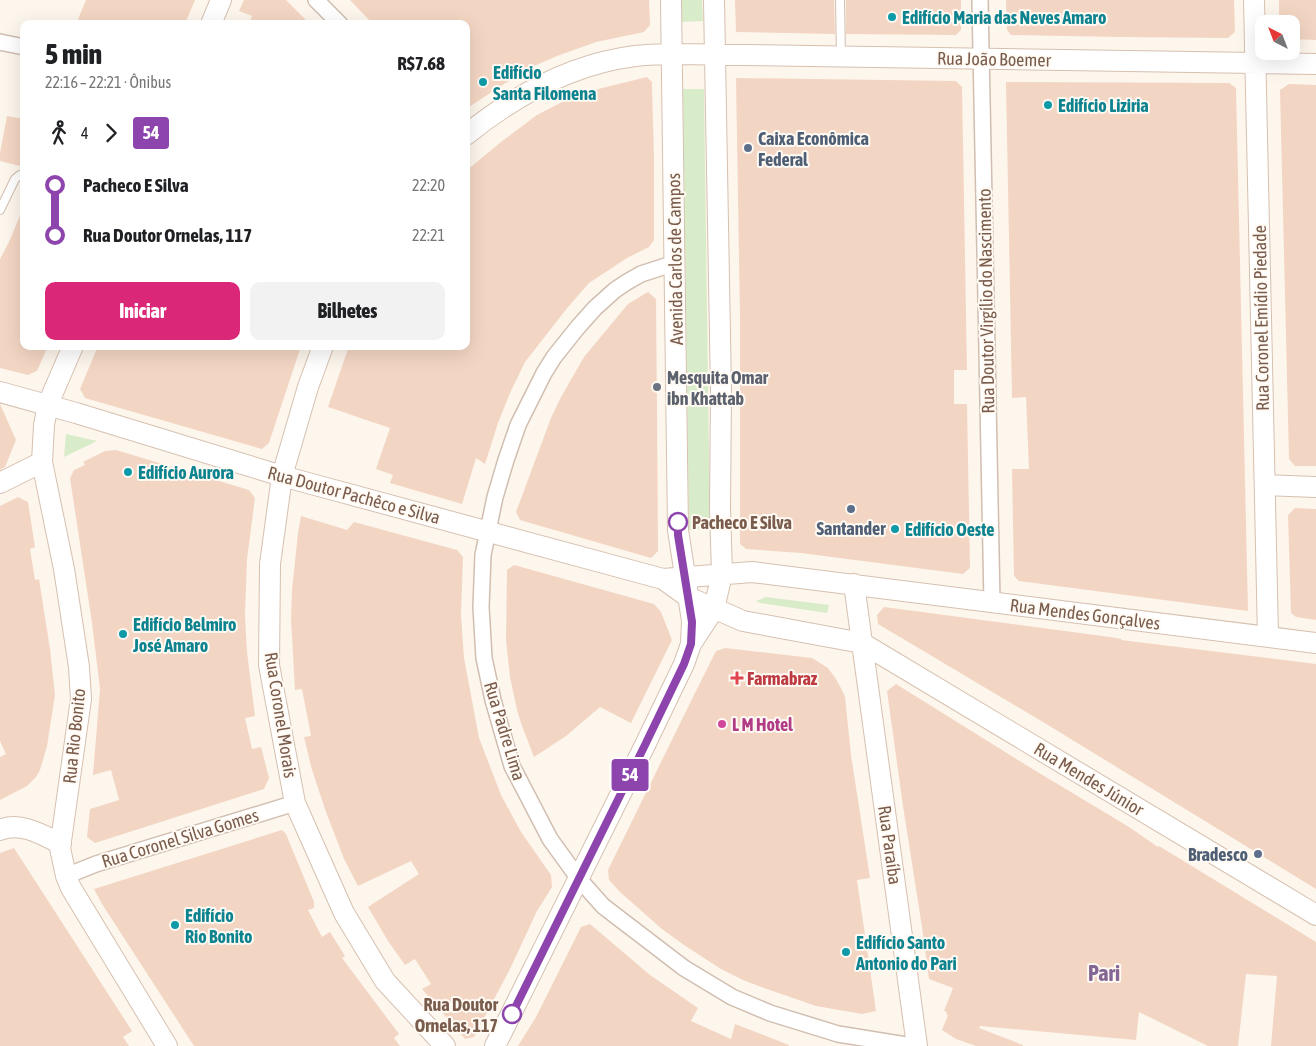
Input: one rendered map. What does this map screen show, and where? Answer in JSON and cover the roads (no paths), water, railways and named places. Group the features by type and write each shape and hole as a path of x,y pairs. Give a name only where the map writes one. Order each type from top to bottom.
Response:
{"street":[{"path":"213,20 221,0"},
{"path":"316,0 336,20"},
{"name":"Avenida Carlos de Campos","path":"671,0 678,535 692,622 691,644"},
{"path":"496,1046 684,664 691,644 714,608 722,574 714,0"},
{"name":"Rua Doutor Virgílio do Nascimento","path":"980,0 992,602"},
{"name":"Rua Coronel Emídio Piedade","path":"1254,0 1268,637"},
{"path":"0,42 20,45"},
{"path":"470,132 501,109 561,76 634,56 672,54"},
{"name":"Rua João Boemer","path":"672,54 1316,64"},
{"name":"Rua Padre Lima","path":"675,263 641,274 615,290 595,308 578,327 544,373 518,425 495,497 483,555 481,607 484,658 493,700 512,766 550,839 579,879 603,906 684,968 732,997 770,1013 838,1034 912,1046"},
{"name":"Rua Rio Bonito","path":"71,350 48,404 44,425 42,462 66,579 79,667 81,699 61,844 62,859 70,888 167,1046"},
{"name":"Rua Coronel Morais","path":"322,350 308,387 282,476 270,564 269,665 295,803 344,913 385,981 445,1046"},
{"name":"Rua Doutor Pachêco e Silva","path":"0,392 48,404 282,476 663,579 686,587 722,574"},
{"path":"0,483 42,462"},
{"path":"1265,485 1316,487"},
{"name":"Rua Mendes Gonçalves","path":"722,574 752,572 1316,643"},
{"name":"Rua Paraíba","path":"854,584 916,1046"},
{"path":"686,587 714,608 743,621 862,643"},
{"name":"Rua Mendes Júnior","path":"862,643 1316,915"},
{"name":"Rua Coronel Silva Gomes","path":"66,876 96,864 295,803"},
{"path":"0,830 7,827 33,830 61,844"}],"lane":[{"path":"840,0 841,56"},
{"path":"0,210 15,179 20,175"}],"place":[{"name":"Edifício Maria das Neves Amaro","path":"892,17"},
{"name":"Edifício Santa Filomena","path":"483,82"},
{"name":"Edifício Liziria","path":"1048,105"},
{"name":"Caixa Econômica Federal","path":"748,148"},
{"name":"Mesquita Omar ibn Khattab","path":"657,387"},
{"name":"Edifício Aurora","path":"128,472"},
{"name":"Santander","path":"851,509"},
{"name":"Pacheco E Silva","path":"678,522"},
{"name":"Edifício Oeste","path":"895,529"},
{"name":"Edifício Belmiro José Amaro","path":"123,634"},
{"name":"Farmabraz","path":"737,678"},
{"name":"L M Hotel","path":"722,724"},
{"name":"Bradesco","path":"1258,854"},
{"name":"Edifício Rio Bonito","path":"175,925"},
{"name":"Edifício Santo Antonio do Pari","path":"846,952"},
{"name":"Rua Doutor Ornelas, 117","path":"512,1014"}],"district":[{"name":"Pari","path":"1104,973"}]}
